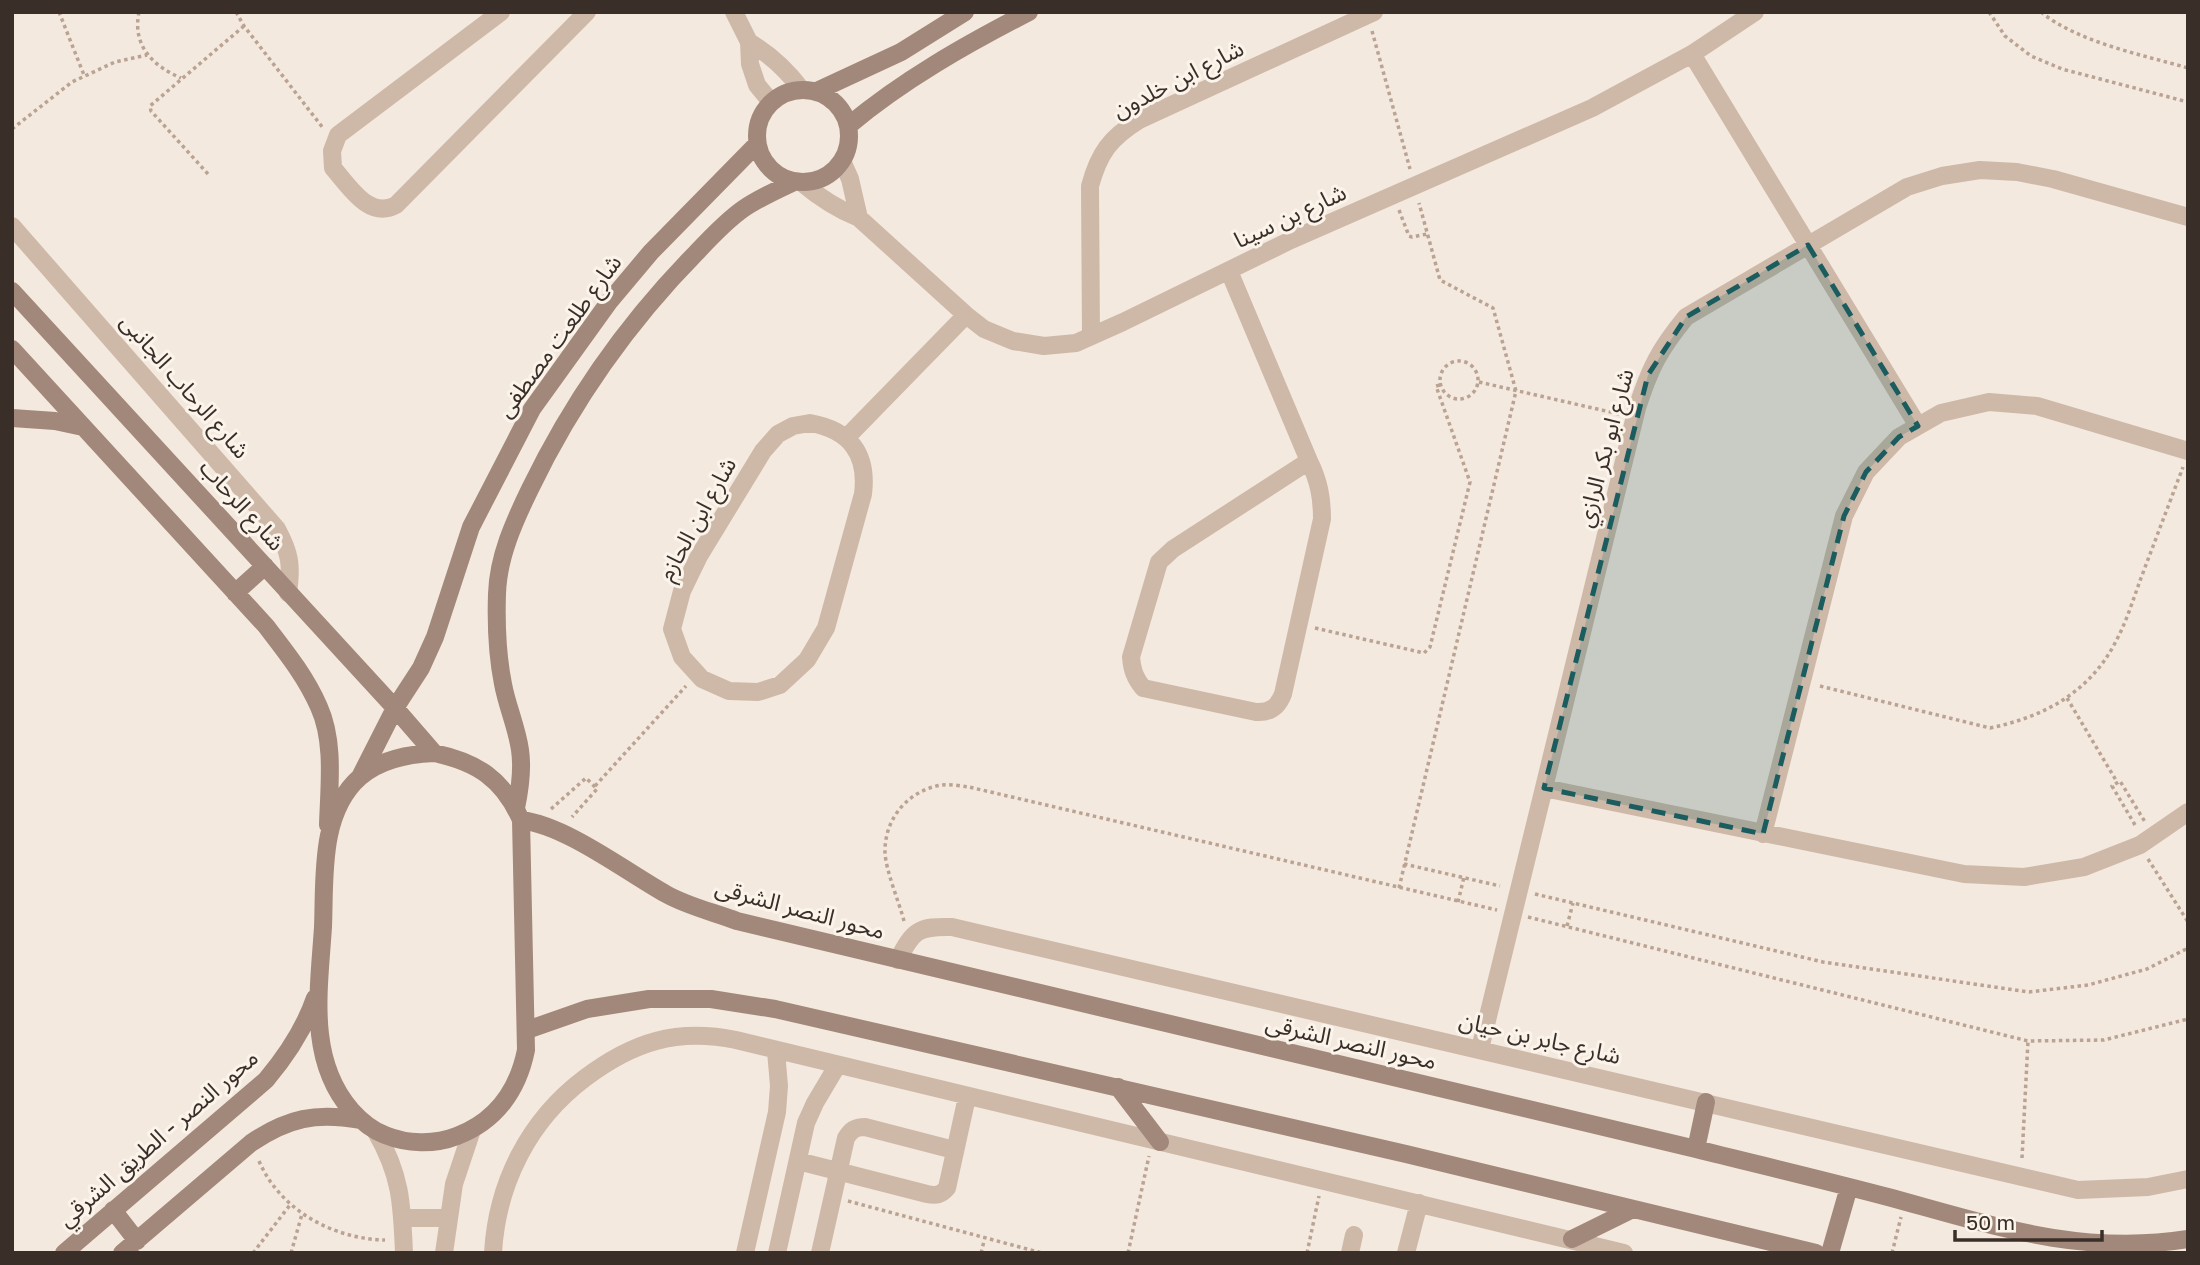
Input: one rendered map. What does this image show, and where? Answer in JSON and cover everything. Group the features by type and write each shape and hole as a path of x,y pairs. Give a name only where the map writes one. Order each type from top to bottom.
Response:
{"street":[{"path":"501,12 338,135 331,151 332,168 367,205 382,210 396,205 585,13"},
{"path":"734,12 749,42 750,64 757,85 771,102"},
{"path":"798,182 777,175 764,161 757,144 761,114 771,102 790,91 809,90 883,61 965,12"},
{"path":"848,126 871,106 922,71 1029,12"},
{"name":"شارع بن سينا","path":"798,182 828,203 859,218 984,329 1013,341 1044,346 1076,343 1291,240 1592,108 1692,54 1755,12"},
{"name":"شارع ابن خلدون","path":"1091,336 1090,186 1096,165 1106,147 1121,132 1139,120 1371,14"},
{"path":"12,349 235,593 292,660 320,709 328,741 329,779 320,985 319,1034 323,1058 344,1102 360,1121 376,1132 414,1142 454,1138 489,1119 503,1105 522,1070 526,1050 525,817 520,750 503,686 498,651 497,592 502,558 513,524 569,417 602,366 677,272 720,228 742,210 767,194 798,182 813,181 834,170 842,161 849,138 844,114 837,104 809,90 770,54 749,42"},
{"path":"1692,54 1918,426"},
{"name":"شارع طلعت مصطفى","path":"360,778 395,708 421,668 435,637 471,527 532,409 609,302 650,252 757,144"},
{"path":"842,161 850,179 859,218"},
{"name":"شارع ابو بكر الرازي","path":"1480,1049 1635,417 1648,375 1664,344 1686,317 1907,187 1942,176 1980,170 2017,172 2053,179 2188,217"},
{"name":"شارع الرحاب الجانبى","path":"12,226 277,528 288,548 292,571 288,593"},
{"path":"1228,271 1318,480 1322,519 1280,701 1276,707 1263,713 1143,688 1136,679 1131,657 1156,571 1165,555 1309,461"},
{"name":"شارع الرحاب","path":"12,291 434,753"},
{"path":"846,438 966,315"},
{"path":"1763,834 1844,516 1866,472 1899,437 1941,412 1989,402 2037,406 2188,453"},
{"path":"12,418 55,421 83,427"},
{"name":"شارع ابن الحازم","path":"810,423 826,426 846,438 855,448 865,477 863,494 826,628 807,660 780,685 758,692 729,691 697,674 682,657 672,629 682,591 699,556 763,451 778,434 793,426 810,423"},
{"path":"235,593 265,566"},
{"path":"327,848 332,820 346,794 360,778 391,760 412,754 434,753 459,758 482,770 502,787 525,817"},
{"path":"1544,788 1965,874 2024,877 2084,867 2146,842 2188,813"},
{"name":"محور النصر الشرقى","path":"525,817 559,832 668,895 737,921 1696,1149 2022,1234 2072,1242 2156,1244 2188,1239"},
{"name":"شارع جابر بن حيان","path":"909,939 929,926 979,932 2078,1190 2147,1187 2188,1178"},
{"path":"898,960 909,939"},
{"name":"محور النصر - الطريق الشرقي","path":"64,1253 266,1080 289,1052 307,1020 320,985"},
{"path":"527,1030 587,1009 649,999 711,999 775,1009 1118,1087 1816,1253"},
{"path":"493,1253 501,1200 516,1159 527,1139 556,1103 607,1062 642,1044 680,1036 718,1037 1624,1253"},
{"path":"745,1253 777,1112 779,1086 776,1051"},
{"path":"777,1253 810,1113 836,1066"},
{"path":"1118,1087 1156,1141"},
{"path":"798,1161 934,1196 942,1194 947,1188 967,1097"},
{"path":"1696,1149 1706,1102"},
{"path":"122,1253 251,1143 270,1130 291,1121 314,1117 337,1116 360,1121"},
{"path":"820,1253 846,1138 850,1131 865,1127 954,1150"},
{"path":"444,1253 454,1184 472,1130"},
{"path":"376,1132 395,1169 400,1187 404,1246"},
{"path":"1830,1253 1849,1187"},
{"path":"1406,1253 1419,1203"},
{"path":"1572,1239 1633,1209"},
{"path":"113,1210 137,1241"},
{"path":"403,1218 448,1218"},
{"path":"1350,1253 1354,1235"}],"path":[{"path":"59,12 84,76"},
{"path":"139,12 139,36 147,55 162,70 181,78"},
{"path":"236,12 334,142"},
{"path":"239,18 246,12"},
{"path":"1989,12 2006,36 2031,57 2062,69 2188,102"},
{"path":"2041,12 2087,38 2188,68"},
{"path":"1371,14 1440,280 1493,308 1516,391 1399,888"},
{"path":"208,174 150,110 152,103 244,26"},
{"path":"12,129 72,82 115,62 147,55"},
{"path":"1394,196 1408,234 1412,237 1427,234"},
{"path":"1462,360 1475,368 1479,382 1472,395 1457,399 1444,392 1440,377 1448,364 1462,360"},
{"path":"1479,382 1635,417"},
{"path":"1298,624 1424,653 1429,649 1470,482 1436,386 1440,385"},
{"path":"1802,681 1990,728 2018,722 2067,698 2094,674 2115,644 2188,453"},
{"path":"595,786 697,674"},
{"path":"2067,698 2117,782"},
{"path":"525,817 584,778 597,790 559,832"},
{"path":"2146,842 2121,780 2112,786 2146,842 2188,922"},
{"path":"909,939 885,855 887,830 899,808 918,792 943,785 969,787 1567,926 2028,1041 2104,1040 2188,1019"},
{"path":"1404,864 1823,962 2029,992 2088,985 2147,969 2188,948"},
{"path":"1458,902 1464,877"},
{"path":"1567,926 1573,903"},
{"path":"2021,1177 2028,1041"},
{"path":"1128,1253 1156,1141"},
{"path":"251,1143 274,1186 302,1214 330,1229 404,1246"},
{"path":"1307,1253 1322,1180"},
{"path":"833,1197 1042,1253"},
{"path":"1892,1253 1905,1202"},
{"path":"253,1253 290,1204"},
{"path":"292,1253 302,1214"},
{"path":"981,1253 985,1237"}],"highlighted area":[{"path":"1808,245 1918,426 1899,437 1866,472 1844,516 1763,834 1544,788 1648,375 1686,317"}]}
